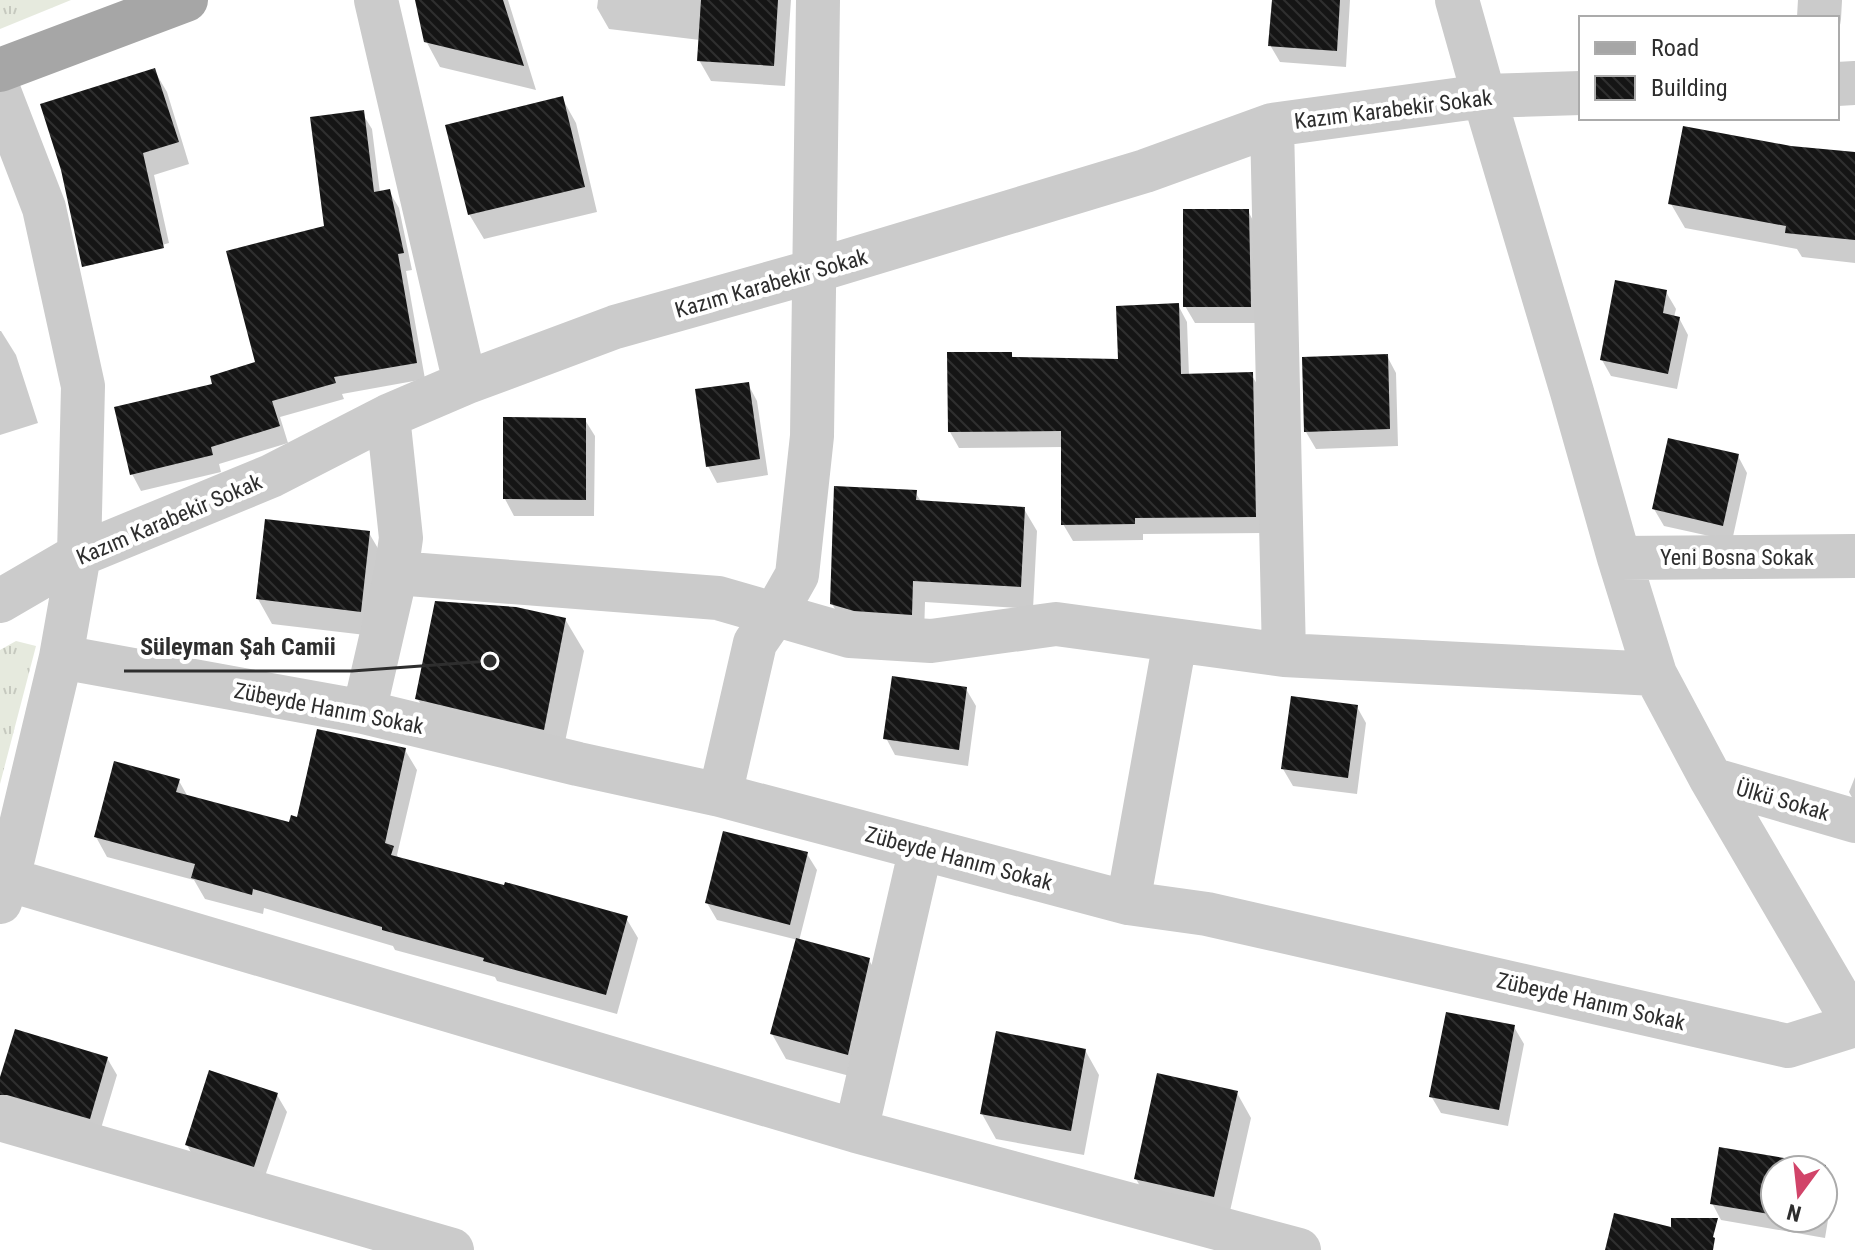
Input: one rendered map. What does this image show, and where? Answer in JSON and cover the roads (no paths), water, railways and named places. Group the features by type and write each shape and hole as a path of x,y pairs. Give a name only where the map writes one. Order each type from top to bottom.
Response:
{"main road":[{"path":"0,70 186,0"}],"street":[{"path":"376,0 465,383"},
{"path":"720,795 755,643 797,575 799,560 812,436 818,0"},
{"path":"1457,0 1655,674 1711,779 1855,1025"},
{"name":"Kazım Karabekir Sokak","path":"0,601 79,555 271,476 388,416 465,383 615,327 814,271 1145,171 1272,125 1484,96 1579,93"},
{"path":"0,94 44,208 83,386 79,555 61,657 3,886 856,1131 1299,1250"},
{"path":"1272,125 1284,655"},
{"path":"364,712 401,538 388,416"},
{"name":"Yeni Bosna Sokak","path":"1619,558 1855,556"},
{"path":"396,573 718,598 850,636 931,641 1056,624 1284,655 1655,674"},
{"path":"1128,903 1175,641"},
{"name":"Zübeyde Hanım Sokak","path":"61,657 364,712 720,795 1128,903 1207,914 1788,1046 1855,1025"},
{"name":"Ülkü Sokak","path":"1711,779 1855,821"},
{"path":"856,1131 921,848"},
{"path":"0,1119 452,1250"}],"place":[{"name":"Süleyman Şah Camii","path":"490,661"}]}
